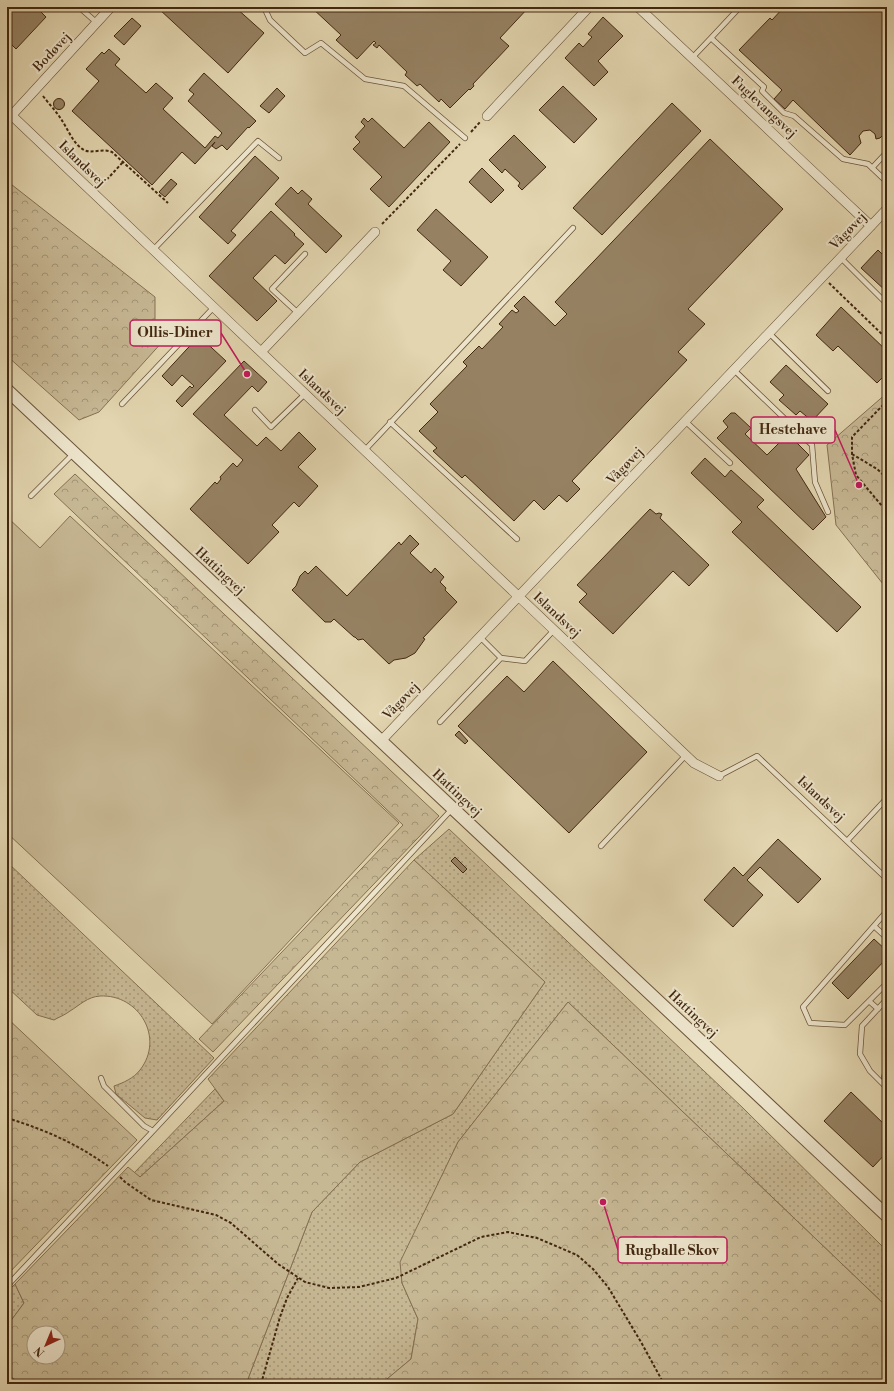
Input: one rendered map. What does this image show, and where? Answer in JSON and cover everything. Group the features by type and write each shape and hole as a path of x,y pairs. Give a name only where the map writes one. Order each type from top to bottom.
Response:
{"street":[{"name":"Bodøvej","path":"9,113 37,87 111,7"},
{"path":"487,116 589,7"},
{"name":"Fuglevangsvej","path":"638,7 871,226"},
{"name":"Islandsvej","path":"9,113 694,763 719,776"},
{"name":"Vågøvej","path":"381,741 887,209"},
{"path":"261,352 375,232"},
{"name":"Hattingvej","path":"7,390 887,1216"}],"lane":[{"path":"79,7 96,22"},
{"path":"692,58 740,7"},
{"path":"267,8 270,20 305,53 321,43 365,79 404,86 465,138"},
{"path":"712,38 764,87 762,91 784,113 794,116 843,159 868,164 887,182"},
{"path":"154,249 258,141 279,158"},
{"path":"872,168 887,152"},
{"path":"364,450 573,228"},
{"path":"298,313 272,289 305,254"},
{"path":"841,258 887,304"},
{"path":"122,404 214,307"},
{"path":"769,333 828,390"},
{"path":"734,370 812,445 815,482 828,512"},
{"path":"255,410 272,427 305,394"},
{"path":"685,421 730,463"},
{"path":"390,422 517,539"},
{"path":"31,496 74,452"},
{"path":"480,637 501,658 525,661 554,630"},
{"path":"440,722 501,658"},
{"path":"601,846 686,755"},
{"name":"Islandsvej","path":"719,776 757,756 887,879"},
{"name":"Islandsvej","path":"847,841 887,798"},
{"path":"7,1286 153,1132 453,808"},
{"path":"887,911 803,1007 810,1023 845,1025 887,983"},
{"path":"874,926 887,938"},
{"path":"887,999 862,1026 860,1054 870,1071 887,1089"},
{"path":"869,1001 878,1009"},
{"path":"887,1067 884,1077 887,1089"},
{"path":"101,1078 104,1086 144,1126 153,1132"}],"path":[{"path":"37,87 61,119 75,142 84,150 105,150 112,152 168,203"},
{"path":"375,232 487,116"},
{"path":"94,194 123,162"},
{"path":"822,276 887,339"},
{"path":"887,401 852,437 852,454 856,475 887,512"},
{"path":"852,454 877,469 887,478"},
{"path":"7,1118 62,1138 89,1153 115,1171 125,1182 151,1200 216,1215 231,1222 278,1264 305,1282 329,1288 359,1287 396,1278 481,1237 508,1232 537,1238 577,1256 593,1269 608,1287 664,1384"},
{"path":"261,1384 280,1317 287,1298 299,1278"}],"green space":[{"path":"7,181 155,297 155,327 164,340 99,412 79,420 7,356"},
{"path":"887,393 887,589 836,525 827,445"},
{"path":"75,474 439,816 213,1052 199,1039 403,825 54,494"},
{"path":"70,516 399,823 212,1024 7,833 7,517 40,548"},
{"path":"449,829 743,1108 887,1251 887,1307 568,1002 458,1142 401,1262 402,1283 418,1319 411,1359 381,1384 246,1384 312,1212 360,1162 453,1114 545,982 414,860"},
{"path":"414,860 545,982 453,1114 360,1162 312,1212 246,1384 21,1384 10,1376 7,1369 7,1326 24,1303 15,1284 128,1167 140,1177 224,1101 208,1079"},
{"path":"7,862 214,1058 157,1120 145,1118 116,1094 114,1086 132,1078 140,1070 147,1058 150,1045 149,1032 144,1020 136,1010 126,1002 114,997 100,996 87,1000 54,1020 37,1015 7,987"},
{"path":"568,1002 887,1307 887,1384 381,1384 411,1359 418,1319 402,1283 400,1262 458,1142"},
{"path":"7,1018 137,1140 7,1275"},
{"path":"215,1089 224,1101 140,1177 134,1173"},
{"path":"15,1284 24,1303 7,1326 7,1292"},
{"path":"7,1369 10,1376 21,1384 7,1384"}],"building":[{"path":"7,7 36,7 46,17 16,49 7,40"},
{"path":"161,7 235,7 264,33 228,73 159,9"},
{"path":"311,7 529,7 500,38 509,46 473,84 474,86 450,108 441,99 439,102 420,84 417,86 405,75 407,72 379,45 377,48 373,45 376,43 374,41 357,59 336,40 341,35"},
{"path":"784,7 816,7 820,11 823,7 887,7 887,131 880,138 876,139 875,134 870,130 863,131 859,136 861,143 850,155 793,100 785,109 774,99 782,90 739,50 770,18 772,20"},
{"path":"603,17 623,36 598,61 608,72 594,86 565,58 579,43 583,47 592,37 588,34"},
{"path":"132,18 141,26 124,45 114,36"},
{"path":"109,49 120,59 115,65 146,93 156,83 173,98 163,109 205,148 215,136 218,138 222,133 188,101 194,94 189,90 204,73 256,121 249,128 248,127 227,150 222,145 216,149 212,146 215,142 195,164 182,152 152,185 72,111 99,81 86,69 102,52 104,54"},
{"path":"563,86 597,119 574,143 539,110"},
{"path":"277,88 285,96 269,113 260,106"},
{"path":"57,99 61,99 63,100 63,108 57,109 54,106 54,102"},
{"path":"672,103 701,131 602,235 573,208"},
{"path":"364,118 368,122 372,118 404,148 429,122 450,142 389,207 370,189 382,177 353,149 360,142 355,137 365,126 361,122"},
{"path":"514,135 546,167 522,190 518,186 520,183 505,169 502,173 489,160"},
{"path":"710,139 783,209 688,309 705,324 678,352 687,360 572,481 580,489 567,502 559,495 544,510 534,500 514,521 465,475 462,478 433,451 437,448 419,431 438,412 430,404 467,366 463,362 479,346 482,349 503,327 499,324 512,310 516,313 519,311 514,306 524,296 555,326 567,314 555,302"},
{"path":"255,156 279,178 231,231 236,235 228,244 199,217"},
{"path":"482,168 504,190 491,203 469,182"},
{"path":"171,179 177,184 165,197 159,192"},
{"path":"291,187 298,194 302,190 312,199 308,204 342,236 326,253 275,204"},
{"path":"436,209 488,257 461,286 443,270 451,261 417,230"},
{"path":"271,211 304,244 285,264 275,255 253,278 277,301 257,321 209,276"},
{"path":"878,250 886,258 887,257 887,292 861,268"},
{"path":"841,307 887,351 887,373 877,383 838,346 833,351 816,335"},
{"path":"199,336 226,361 182,407 176,401 190,386 192,388 194,386 182,375 172,386 162,376"},
{"path":"244,361 267,382 258,392 252,386 224,415 257,446 266,437 281,451 299,432 316,449 298,467 318,486 299,507 294,502 272,525 279,532 248,564 190,509 215,482 217,484 221,479 220,477 233,463 237,467 243,460 193,414"},
{"path":"786,365 828,404 812,421 800,411 796,415 779,400 784,395 770,382"},
{"path":"731,413 735,413 751,428 745,434 767,455 788,434 809,455 796,469 826,517 813,530 717,438 728,427 723,421"},
{"path":"705,458 725,477 731,470 764,500 757,507 861,607 837,632 732,532 742,522 691,473"},
{"path":"650,509 656,514 662,514 660,518 709,565 689,586 673,571 613,634 579,602 587,594 577,585"},
{"path":"410,535 419,544 410,553 431,573 435,568 444,577 440,582 446,588 445,590 457,602 423,638 425,639 415,653 406,658 394,660 389,664 363,639 358,640 334,619 331,622 325,622 292,590 296,586 300,576 305,571 308,574 316,566 347,596 399,542 401,545"},
{"path":"553,661 647,752 569,833 458,726 507,676 524,692"},
{"path":"459,731 468,741 465,744 455,735"},
{"path":"778,839 821,879 798,903 760,867 747,880 763,895 733,927 704,900 734,867 743,876"},
{"path":"455,857 467,869 463,873 451,861"},
{"path":"874,939 887,951 887,958 848,999 832,983"},
{"path":"851,1092 887,1127 887,1152 873,1167 824,1121"}],"place":[{"name":"Ollis-Diner","path":"247,374"},
{"name":"Hestehave","path":"859,485"},
{"name":"Rugballe Skov","path":"603,1202"}]}
